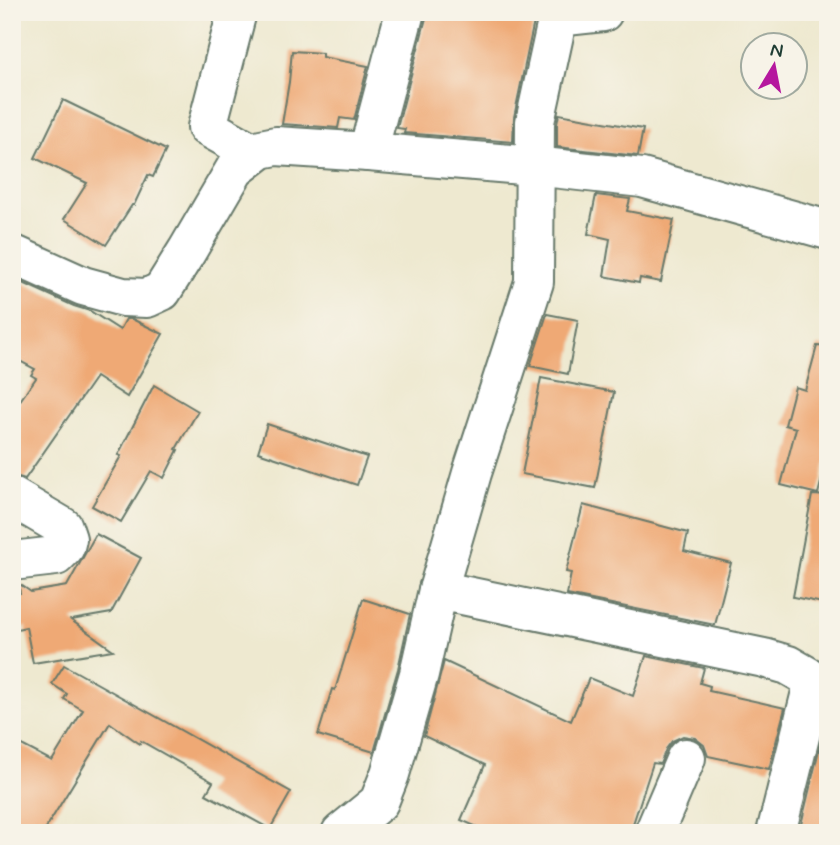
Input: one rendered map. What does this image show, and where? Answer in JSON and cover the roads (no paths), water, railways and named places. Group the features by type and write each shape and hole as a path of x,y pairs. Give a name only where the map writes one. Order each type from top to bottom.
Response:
{"street":[{"path":"237,12 207,127 243,147 251,156"},
{"path":"368,152 405,12"},
{"path":"341,833 379,802 390,774 472,473 534,282 535,122 558,15 603,12"},
{"path":"12,254 83,286 123,297 147,298 162,290 236,169 261,149 276,146 534,166 642,178 828,230"},
{"path":"12,497 63,527 67,539 65,547 56,556 12,561"},
{"path":"438,590 764,657 821,681 776,833"},
{"path":"654,833 686,758"}]}
